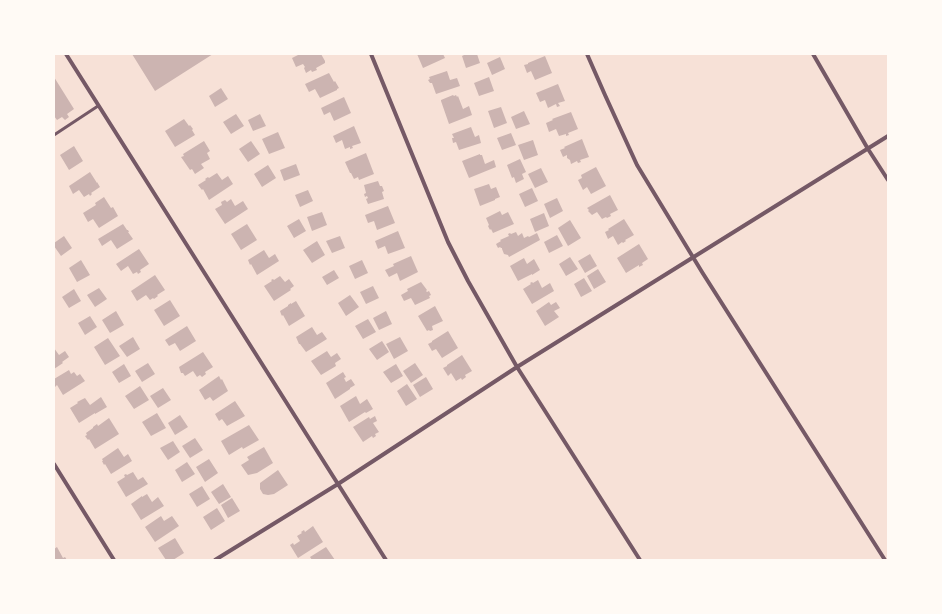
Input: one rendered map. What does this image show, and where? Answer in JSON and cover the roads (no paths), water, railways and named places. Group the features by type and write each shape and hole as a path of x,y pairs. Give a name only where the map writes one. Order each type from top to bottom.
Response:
{"street":[{"path":"66,54 386,560"},
{"path":"372,54 448,242 468,281 517,367 640,560"},
{"path":"587,54 604,95 637,165 693,257 885,560"},
{"path":"813,54 868,149 888,180"},
{"path":"215,560 338,484 517,367 888,136"},
{"path":"54,464 114,560"}],"lane":[{"path":"54,135 98,106"}]}
